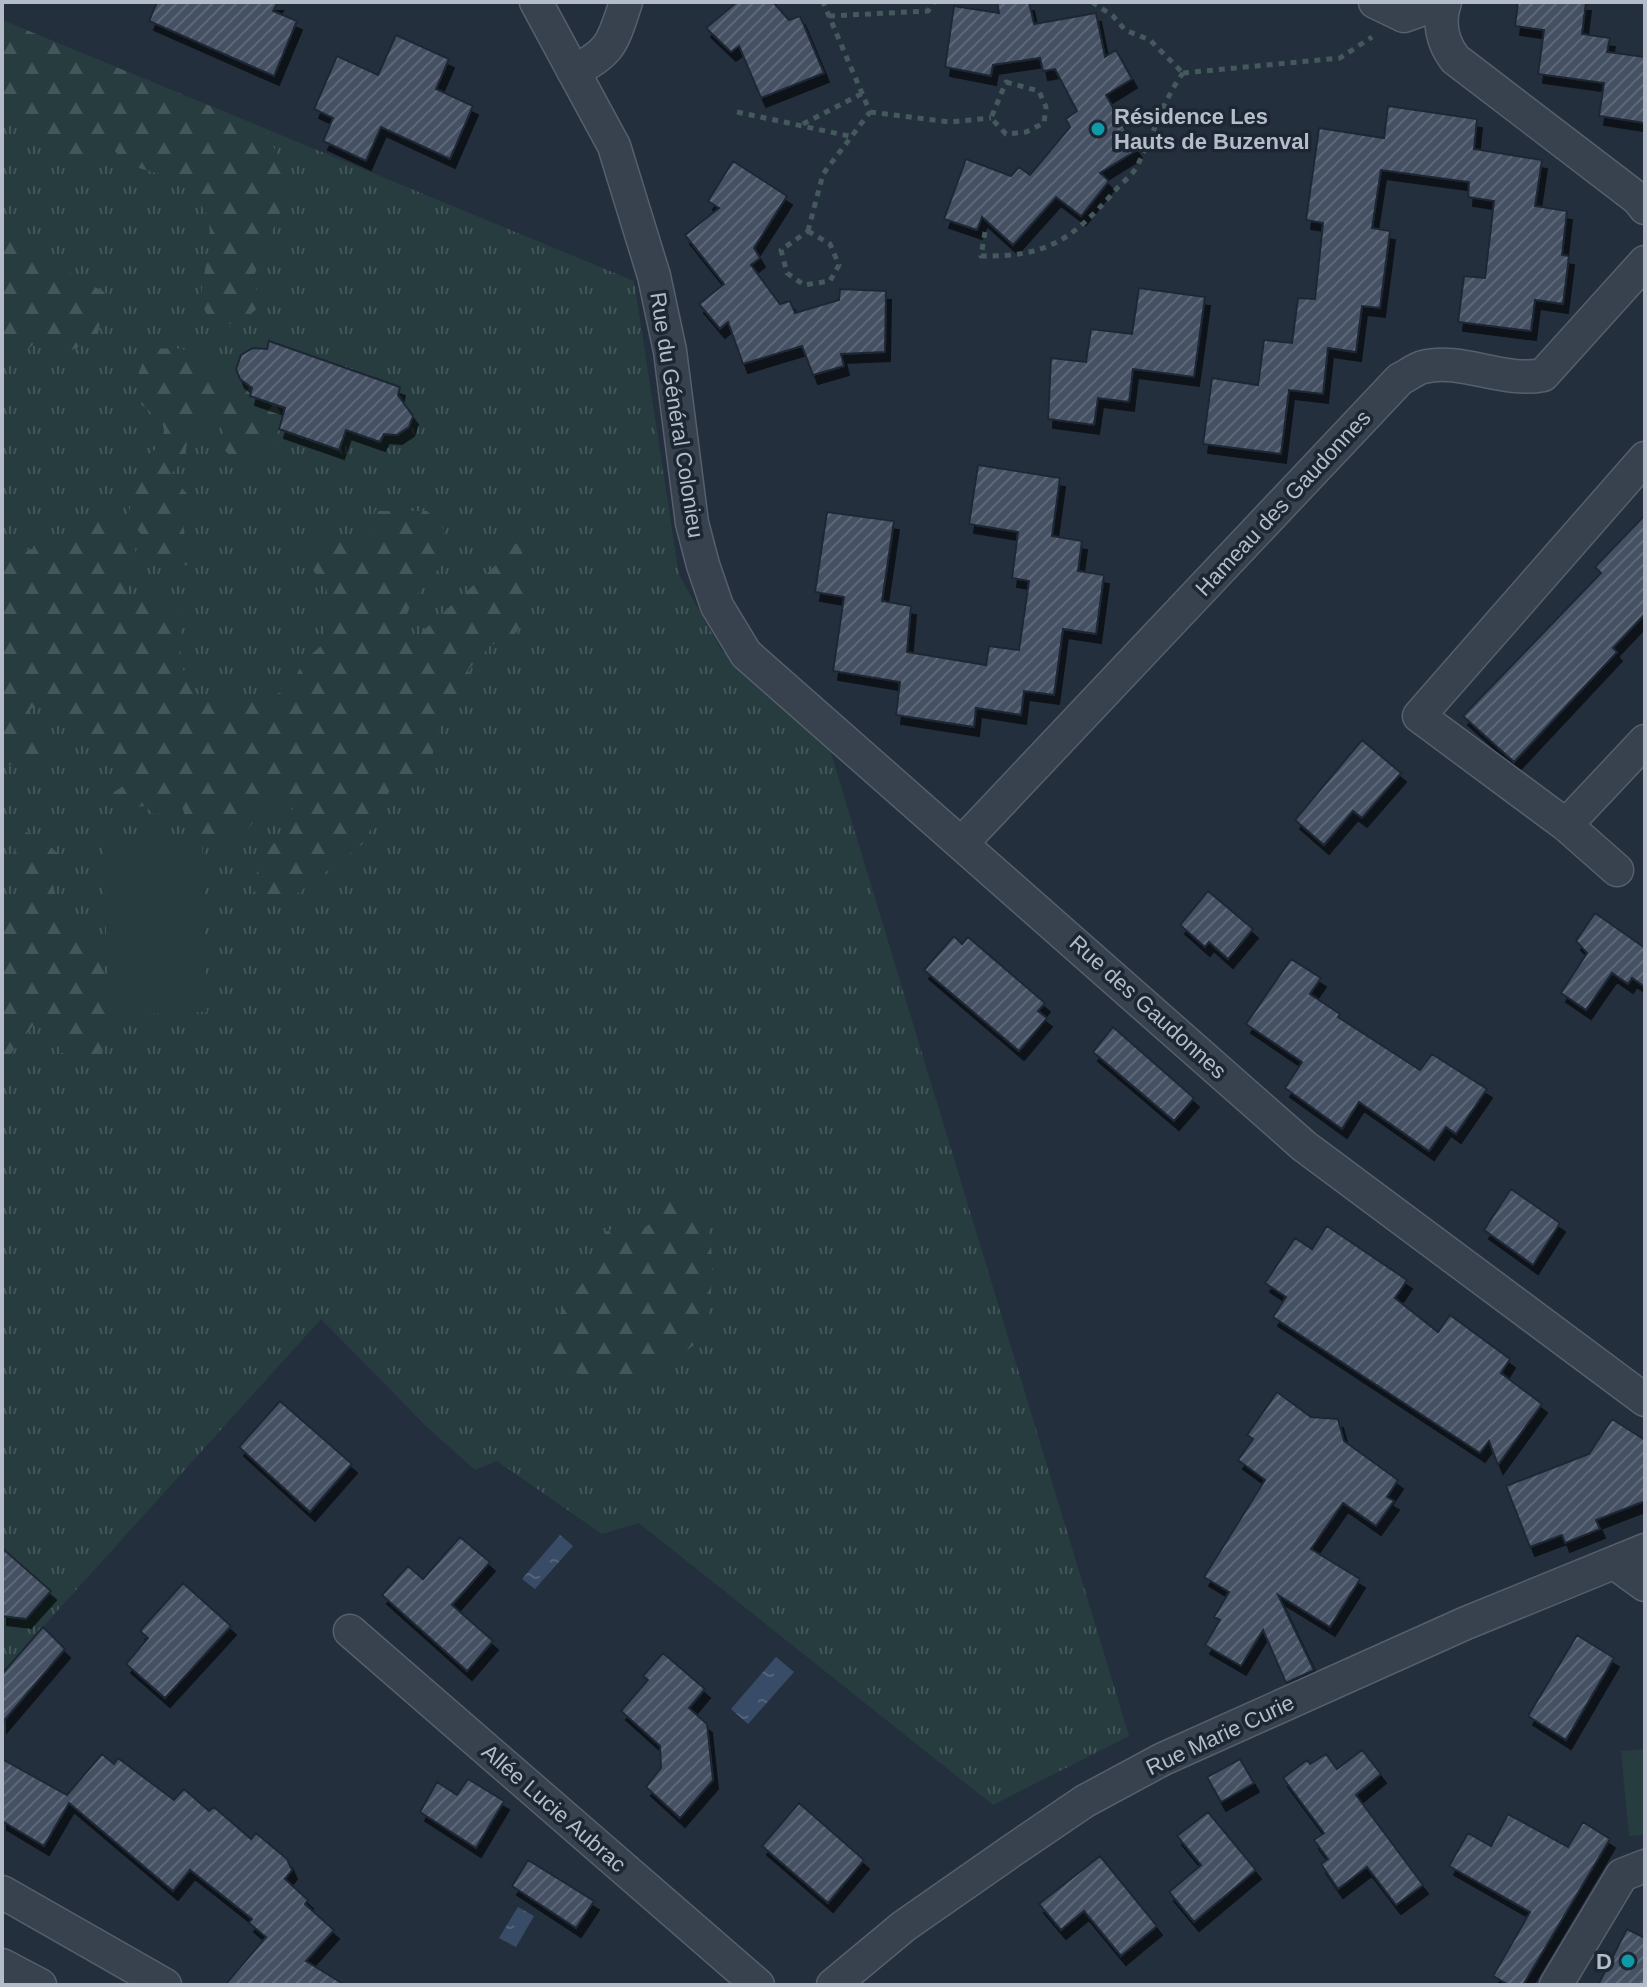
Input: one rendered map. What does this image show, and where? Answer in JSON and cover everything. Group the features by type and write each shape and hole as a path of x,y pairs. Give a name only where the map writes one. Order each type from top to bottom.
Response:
{"street":[{"name":"Rue du Général Colonieu","path":"536,2 614,146 654,276 670,351 692,523 703,565"},
{"path":"573,71 601,58 615,35 626,2"},
{"path":"1375,2 1404,16 1444,2"},
{"path":"1444,2 1441,13 1444,44 1455,59 1638,199 1645,208"},
{"name":"Hameau des Gaudonnes","path":"962,843 1400,379 1423,367 1457,368 1521,379 1543,375 1645,262"},
{"path":"1617,870 1566,825 1419,716 1645,458"},
{"name":"Rue des Gaudonnes","path":"703,565 717,606 746,654 1304,1146 1645,1400"},
{"path":"1566,825 1645,741"},
{"name":"Rue Marie Curie","path":"833,1985 904,1926 1010,1852 1085,1801 1137,1773 1466,1623 1645,1550"},
{"path":"1616,1564 1645,1585"},
{"name":"Allée Lucie Aubrac","path":"350,1631 758,1985"},
{"path":"1556,1985 1622,1875 1645,1866"},
{"path":"2,1892 157,1983"},
{"path":"2,1965 40,1985"}],"path":[{"path":"823,2 870,112"},
{"path":"829,16 928,11 934,2"},
{"path":"1092,2 1113,16 1125,30 1150,40 1183,73"},
{"path":"985,232 981,256 1018,257 1067,239 1092,219 1132,173 1168,93 1183,73 1340,58 1404,16"},
{"path":"1006,82 1039,91 1046,107 1044,123 1026,132 1006,134 991,118 1006,82"},
{"path":"802,125 863,93"},
{"path":"737,112 850,136"},
{"path":"870,112 950,122 991,118"},
{"path":"808,231 830,244 839,265 830,281 804,285 787,273 781,250 808,231 823,174 870,112"}],"green space":[{"path":"2,20 634,281 679,575 722,651 827,740 1129,1736 993,1805 639,1523 602,1534 497,1461 475,1470 427,1427 321,1319 2,1672"},
{"path":"2,20 266,129 287,179 281,210 254,276 259,307 237,326 208,317 200,300 210,240 209,218 194,194 163,175 128,165 112,148 78,155 53,150 32,134 11,108 2,111"},
{"path":"2,236 106,293 97,339 69,351 36,342 17,359 2,352"},
{"path":"176,348 204,358 227,379 240,379 252,388 251,396 285,408 272,445 261,455 240,464 222,448 224,428 207,418 189,425 185,459 165,480 173,478 199,507 183,523 189,564 168,571 151,564 146,542 128,515 143,458 160,446 164,431 162,421 138,402 137,377 148,349"},
{"path":"375,511 427,511 442,526 449,554 419,592 406,618 415,638 496,565 502,536 520,546 528,580 525,609 517,632 490,646 468,670 473,684 442,720 431,760 389,792 364,843 282,905 254,891 259,860 276,841 295,804 272,800 241,837 213,840 188,826 181,803 156,815 144,806 121,809 107,797 123,786 109,746 38,703 29,711 38,732 65,757 2,766 4,562 106,514 120,522 129,531 136,552 123,601 145,597 177,604 182,629 183,669 196,696 235,706 269,698 289,688 304,661 322,645 327,589 310,566 301,543 318,540 361,542 371,531"},
{"path":"22,829 64,857 52,882 64,925 87,938 103,964 110,1014 99,1059 82,1060 60,1052 52,1025 39,1018 6,1060 2,1058 2,904 17,900 15,855"},
{"path":"202,838 207,1012 108,1015 104,840"},
{"path":"655,1195 674,1195 701,1205 712,1252 712,1286 706,1335 678,1358 618,1386 553,1366 537,1345 584,1281 605,1232 629,1224 641,1230 651,1223"},
{"path":"1645,1749 1645,1835 1629,1836 1621,1751"}],"water":[{"path":"560,1535 573,1546 535,1589 522,1579"},
{"path":"776,1657 794,1672 748,1724 731,1709"},
{"path":"518,1907 534,1916 516,1947 499,1938"}],"building":[{"path":"157,2 278,2 273,11 297,21 274,76 149,21"},
{"path":"737,2 773,2 789,20 800,16 824,73 761,98 739,46 731,52 706,28"},
{"name":"Résidence Les Hauts de Buzenval","path":"997,2 1029,2 1034,24 1096,13 1105,57 1116,50 1132,79 1106,95 1137,150 1100,173 1109,181 1081,216 1056,197 1013,245 982,217 977,230 944,219 966,159 1011,176 1019,167 1030,175 1070,127 1066,119 1077,111 1055,69 1043,71 1040,58 993,65 991,76 945,67 954,6 999,13"},
{"path":"1518,2 1586,2 1582,34 1610,38 1607,52 1645,57 1645,123 1599,116 1604,83 1538,74 1544,30 1515,26"},
{"path":"396,35 449,59 436,89 473,106 450,159 381,127 366,161 323,141 333,118 314,109 337,56 378,75"},
{"path":"1388,106 1477,119 1474,149 1542,160 1535,206 1567,211 1562,255 1569,256 1563,304 1535,300 1531,331 1458,322 1464,276 1485,278 1494,201 1468,197 1469,182 1381,170 1372,228 1390,231 1380,308 1362,306 1356,352 1328,348 1323,394 1289,390 1281,454 1203,444 1212,378 1258,385 1264,340 1292,343 1298,298 1315,299 1323,223 1306,220 1319,128 1384,138"},
{"path":"733,161 787,196 754,248 760,258 751,265 780,304 790,301 795,313 839,300 840,289 886,291 885,352 841,354 844,366 813,375 802,346 743,364 728,322 720,329 699,304 724,284 685,235 719,208 708,201"},
{"path":"1139,288 1205,297 1194,377 1133,369 1129,402 1098,398 1094,425 1048,419 1051,358 1086,362 1091,329 1132,334"},
{"path":"269,341 400,387 398,395 413,416 409,427 397,435 384,434 380,442 346,430 339,450 279,429 285,408 250,396 252,388 240,379 236,369 241,355 253,348 267,349"},
{"path":"978,465 1060,478 1052,536 1082,541 1078,571 1104,575 1096,634 1063,629 1054,695 1024,691 1021,715 976,708 974,727 896,715 900,682 833,671 844,597 815,592 827,512 894,521 882,601 911,606 907,652 986,665 989,646 1019,650 1029,581 1012,578 1018,532 969,524"},
{"path":"1645,515 1645,614 1613,648 1617,652 1514,762 1463,716 1601,573 1595,567"},
{"path":"1362,740 1401,773 1362,818 1353,811 1324,845 1295,820"},
{"path":"1208,891 1253,929 1228,959 1209,942 1205,947 1180,925"},
{"path":"1595,913 1645,948 1645,987 1632,978 1628,984 1612,973 1586,1010 1561,993 1587,953 1576,941"},
{"path":"954,936 962,944 968,937 1045,1003 1038,1011 1047,1018 1019,1051 924,970"},
{"path":"1291,959 1321,978 1310,994 1340,1014 1338,1017 1420,1070 1432,1054 1487,1089 1456,1134 1446,1127 1429,1151 1359,1102 1342,1129 1285,1088 1302,1062 1246,1024"},
{"path":"1113,1027 1194,1098 1174,1121 1093,1052"},
{"path":"1511,1189 1560,1223 1533,1265 1484,1230"},
{"path":"1327,1226 1407,1280 1395,1298 1438,1332 1450,1315 1510,1359 1501,1373 1542,1404 1498,1465 1489,1441 1480,1453 1273,1317 1286,1297 1265,1283 1295,1238 1312,1249"},
{"path":"1277,1392 1311,1417 1338,1419 1344,1441 1398,1480 1387,1497 1394,1501 1376,1526 1343,1503 1311,1549 1360,1579 1330,1627 1278,1595 1314,1670 1286,1683 1263,1630 1241,1666 1205,1645 1220,1620 1214,1617 1229,1592 1204,1577 1265,1480 1238,1460 1253,1439 1247,1435"},
{"path":"280,1401 352,1464 310,1512 239,1447"},
{"path":"1612,1419 1645,1440 1645,1501 1596,1520 1600,1529 1565,1543 1562,1535 1530,1547 1506,1486 1589,1454"},
{"path":"460,1537 490,1562 452,1605 493,1641 467,1671 382,1595 408,1566 423,1579"},
{"path":"2,1548 51,1591 26,1619 2,1616"},
{"path":"183,1583 231,1626 165,1698 126,1664 148,1638 140,1631"},
{"path":"43,1627 65,1649 2,1723 2,1674"},
{"path":"1577,1635 1614,1658 1566,1740 1528,1716"},
{"path":"663,1653 705,1689 689,1708 707,1724 713,1780 680,1818 646,1787 661,1768 660,1746 621,1711 648,1680 643,1676"},
{"path":"1362,1750 1381,1774 1356,1795 1423,1885 1396,1905 1367,1867 1338,1889 1321,1864 1328,1859 1314,1840 1324,1833 1283,1778 1307,1760 1310,1764 1326,1754 1337,1769"},
{"path":"102,1754 114,1764 118,1758 174,1800 184,1789 209,1811 214,1807 251,1839 256,1833 287,1859 292,1870 285,1879 308,1900 305,1904 334,1930 306,1961 345,1985 225,1985 266,1937 249,1923 252,1919 190,1870 173,1891 69,1803 44,1846 2,1821 2,1759 67,1795"},
{"path":"1240,1759 1254,1783 1221,1802 1207,1777"},
{"path":"468,1779 504,1801 476,1848 420,1812 437,1782 457,1795"},
{"path":"799,1803 864,1860 828,1903 762,1846"},
{"path":"1208,1812 1256,1870 1194,1922 1169,1892 1201,1865 1177,1836"},
{"path":"1508,1814 1568,1847 1583,1822 1610,1839 1523,1985 1509,1985 1493,1976 1530,1912 1449,1866 1468,1833 1491,1846"},
{"path":"1100,1856 1157,1926 1121,1956 1084,1911 1061,1930 1039,1904"},
{"path":"528,1860 594,1901 576,1928 512,1886"},
{"name":"D","path":"1627,1929 1645,1938 1645,1985 1598,1985"}],"place":[{"name":"Résidence Les Hauts de Buzenval","path":"1098,129"},
{"name":"D","path":"1628,1961"}]}
